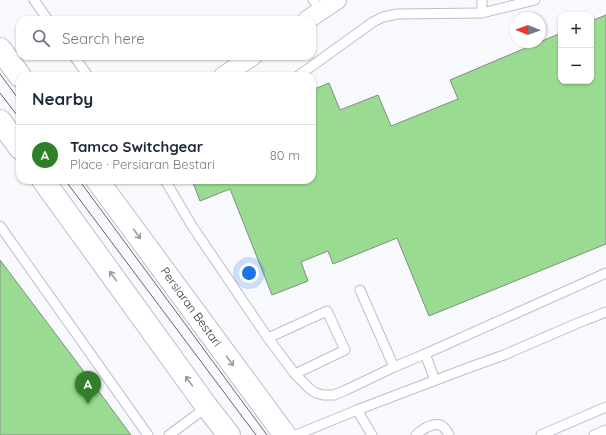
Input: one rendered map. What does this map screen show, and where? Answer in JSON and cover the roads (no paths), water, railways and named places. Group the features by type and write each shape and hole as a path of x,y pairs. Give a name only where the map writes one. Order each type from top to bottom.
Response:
{"main road":[{"path":"0,49 17,72"},
{"path":"0,121 16,143"},
{"path":"46,184 207,407 229,435"},
{"name":"Persiaran Bestari","path":"100,184 285,435"},
{"path":"116,184 118,208"}],"street":[{"path":"314,10 337,0"},
{"path":"229,72 247,60"}],"lane":[{"path":"34,0 45,16"},
{"path":"482,0 482,13"},
{"path":"304,72 373,22 383,17 397,14 482,13 535,0"},
{"path":"77,60 85,72"},
{"path":"167,184 192,226 268,338 295,374 310,389 323,395 334,395 346,390 394,367 606,273"},
{"path":"0,226 148,435"},
{"path":"360,290 394,367"},
{"path":"268,338 327,311 344,350 295,374"},
{"path":"296,435 465,368 504,355 606,312"},
{"path":"425,354 435,380"},
{"path":"169,435 207,407"},
{"path":"541,435 606,407"},
{"path":"357,410 372,435"},
{"path":"416,435 418,432 434,424 439,424 445,427 448,435"},
{"path":"594,435 606,430"}],"tram line":[{"path":"0,74 16,96"},
{"path":"0,93 16,114"},
{"path":"68,184 256,435"},
{"path":"82,184 267,435"}],"place":[{"name":"Tamco Switchgear","path":"88,404"}]}
